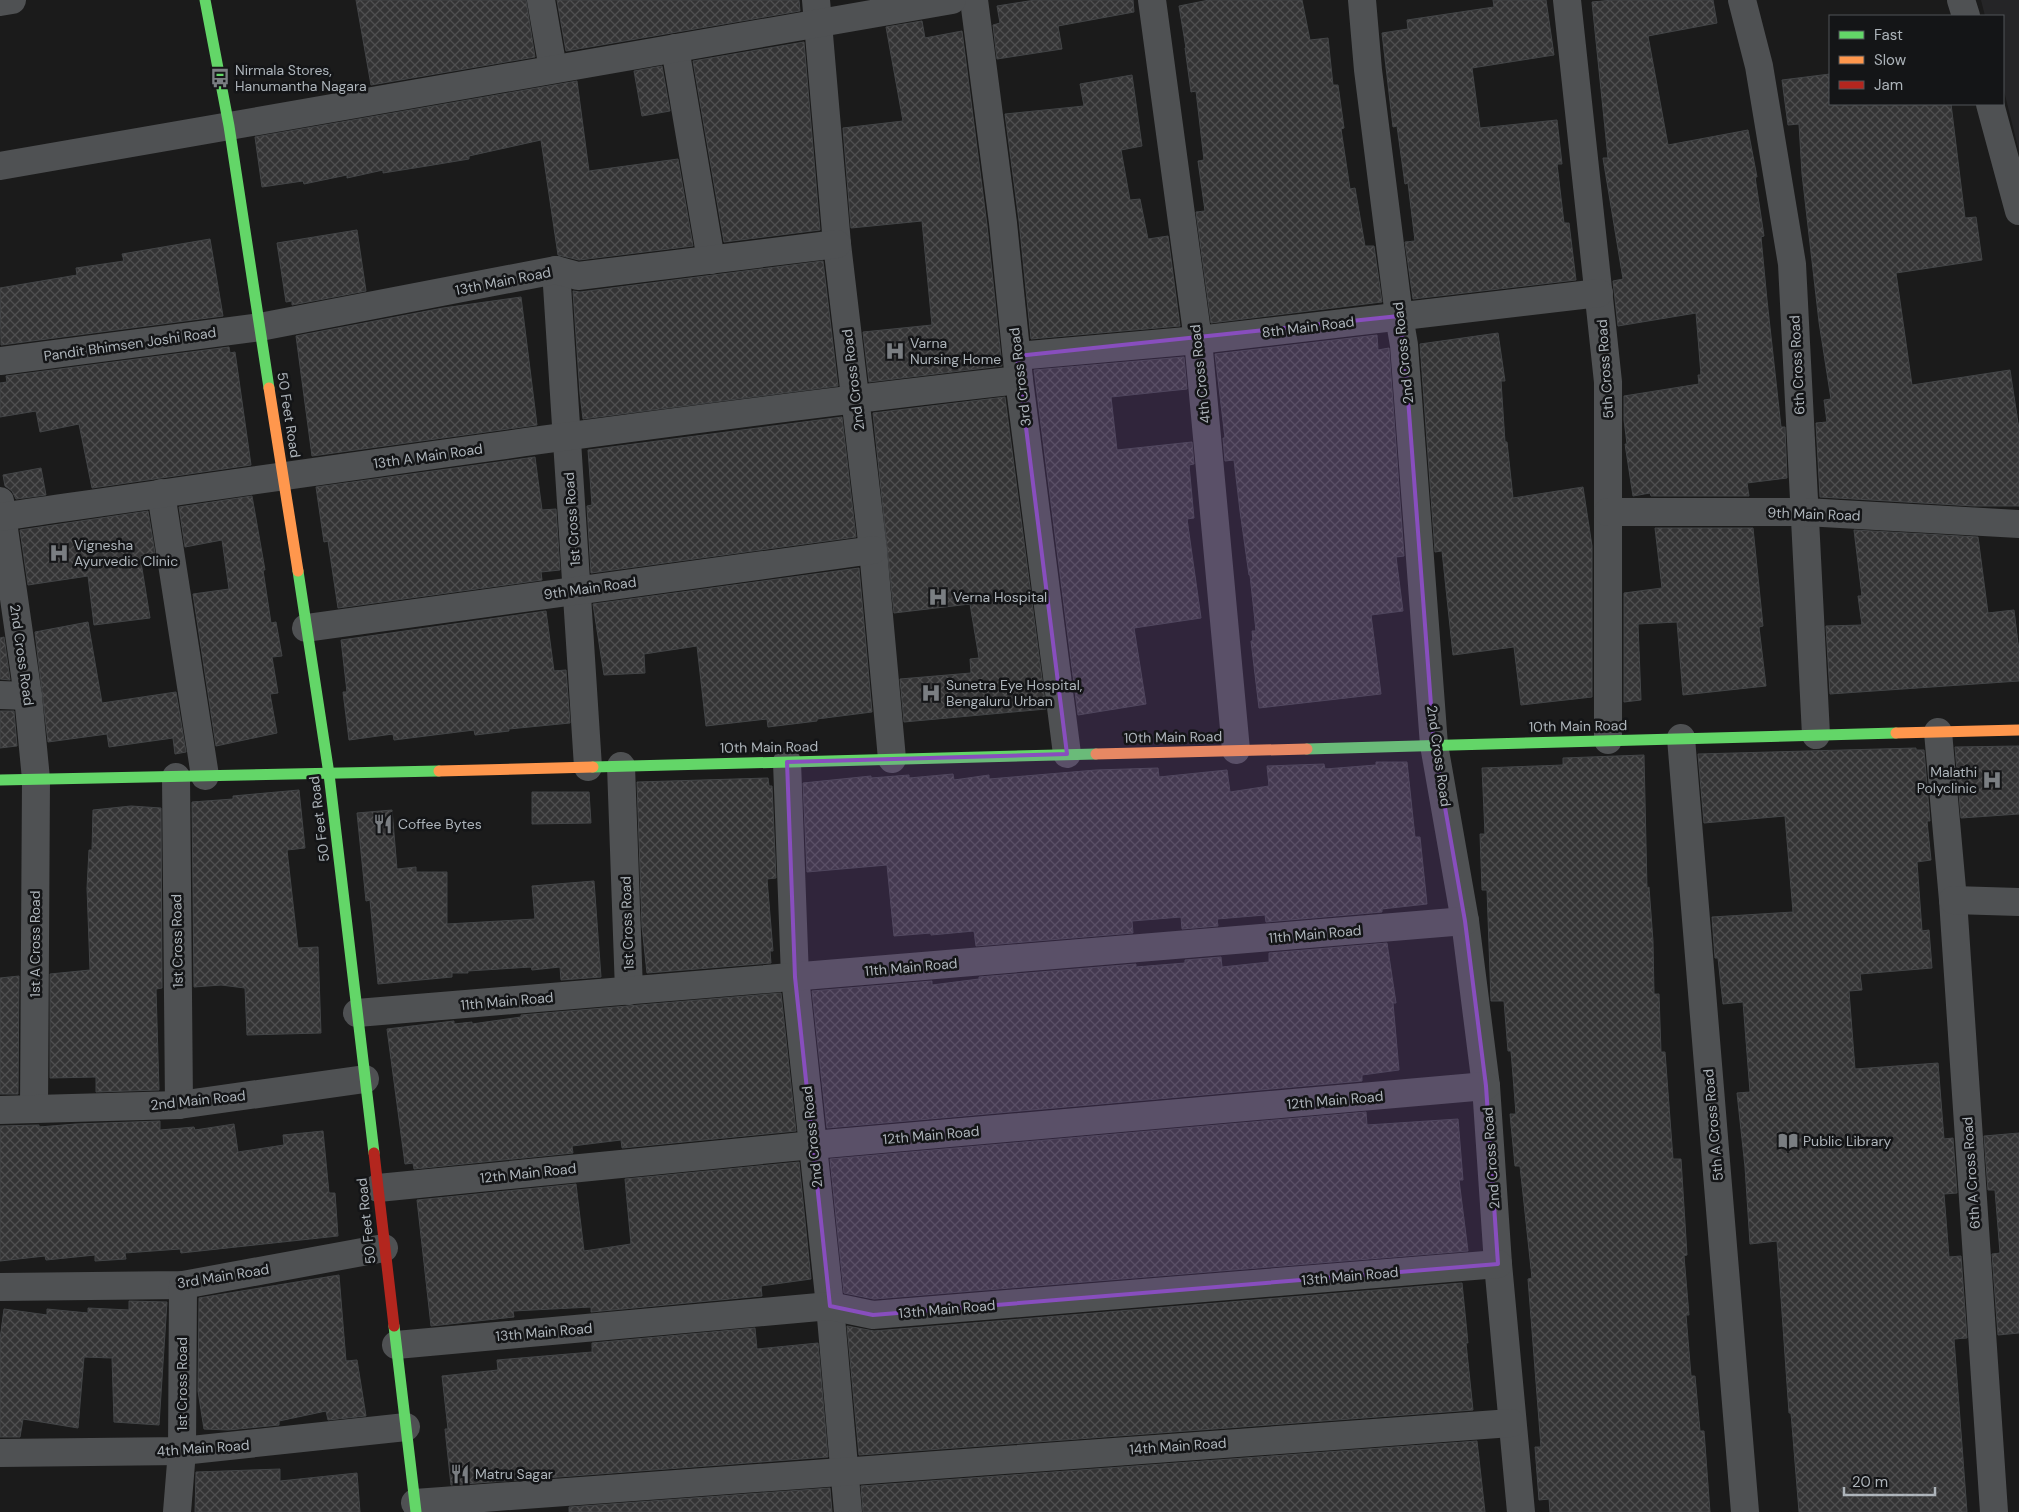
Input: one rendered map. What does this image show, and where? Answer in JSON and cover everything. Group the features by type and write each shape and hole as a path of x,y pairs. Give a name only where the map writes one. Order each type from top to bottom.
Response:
{"main road":[{"name":"50 Feet Road","path":"205,0 229,126 329,774 415,1508"},
{"name":"10th Main Road","path":"0,780 329,774 2019,730"}],"street":[{"path":"0,2 12,0"},
{"path":"541,0 553,69"},
{"path":"0,166 675,48 818,12 952,0"},
{"name":"3rd Cross Road","path":"974,0 1003,223 1018,368 1066,754"},
{"name":"4th Cross Road","path":"1152,0 1198,340 1236,750"},
{"name":"2nd Cross Road","path":"1362,0 1368,70 1404,345 1434,745 1465,921 1486,1086 1498,1264 1521,1512"},
{"name":"5th Cross Road","path":"1567,0 1608,382 1608,740"},
{"name":"6th Cross Road","path":"1742,0 1759,66 1792,264 1816,735"},
{"path":"1961,0 1966,15"},
{"name":"2nd Cross Road","path":"818,12 837,244 873,550 892,759"},
{"path":"675,48 711,260"},
{"path":"1990,105 2019,211"},
{"name":"13th Main Road","path":"260,327 556,270 578,276 837,244"},
{"name":"1st Cross Road","path":"556,270 588,767"},
{"name":"8th Main Road","path":"856,398 1018,368 1198,340 1599,293"},
{"name":"Pandit Bhimsen Joshi Road","path":"0,361 260,327"},
{"name":"13th A Main Road","path":"1,512 283,477 856,398"},
{"path":"161,493 205,776"},
{"name":"2nd Cross Road","path":"1,512 28,696 36,779"},
{"name":"9th Main Road","path":"1608,512 1805,512 2019,524"},
{"name":"9th Main Road","path":"306,628 873,550"},
{"path":"0,695 28,696"},
{"name":"6th A Cross Road","path":"1938,732 1953,900 1994,1512"},
{"name":"5th A Cross Road","path":"1681,738 1745,1512"},
{"name":"2nd Cross Road","path":"787,762 795,977 830,1306 848,1512"},
{"name":"1st Cross Road","path":"621,766 629,991"},
{"name":"1st Cross Road","path":"176,777 179,1105"},
{"name":"1st A Cross Road","path":"34,1108 36,779"},
{"path":"1953,900 2019,902"},
{"name":"11th Main Road","path":"357,1013 1465,921"},
{"name":"2nd Main Road","path":"0,1110 179,1105 365,1079"},
{"name":"12th Main Road","path":"378,1188 813,1145 1486,1086"},
{"name":"3rd Main Road","path":"0,1287 183,1285 384,1248"},
{"name":"13th Main Road","path":"396,1345 830,1306 873,1316 1498,1264"},
{"name":"1st Cross Road","path":"177,1512 182,1452 183,1285"},
{"name":"14th Main Road","path":"415,1508 845,1470 1512,1423"},
{"name":"4th Main Road","path":"0,1453 182,1452 406,1427"}],"highlighted area":[{"path":"1399,316 1404,345 1434,745 1465,921 1486,1086 1498,1264 873,1315 830,1306 795,977 787,762 1067,754 1017,356"}],"shaded area":[{"path":"1981,0 2019,0 2019,151 2004,91 2004,15 1985,15"}],"building":[{"path":"356,0 526,0 535,57 371,85"},
{"path":"557,0 799,0 800,11 566,51"},
{"path":"1035,0 1133,0 1134,12 1058,26 1062,49 997,59 993,25 1000,23 997,6"},
{"path":"1209,0 1302,0 1310,40 1328,38 1333,85 1338,85 1344,128 1341,129 1350,189 1355,188 1365,246 1374,246 1382,302 1211,323 1196,212 1205,211 1198,161 1204,160 1196,91 1191,92 1179,6"},
{"path":"1493,0 1546,0 1554,55 1472,68 1480,128 1557,120 1562,164 1557,164 1564,223 1569,223 1576,280 1413,299 1405,242 1415,241 1408,183 1405,184 1397,126 1393,127 1382,33 1408,29 1407,20 1494,7"},
{"path":"1613,0 1713,0 1717,23 1648,36 1668,145 1748,130 1757,177 1755,177 1764,236 1761,237 1781,427 1785,427 1787,478 1747,483 1749,496 1651,496 1650,493 1633,496 1625,444 1627,444 1624,396 1699,384 1698,375 1701,375 1696,313 1618,326 1613,281 1623,279 1603,158 1608,158 1592,2"},
{"path":"922,21 925,38 962,31 987,225 1002,366 869,382 863,332 932,325 922,221 851,228 843,128 903,121 886,27"},
{"path":"804,42 820,230 724,242 693,61"},
{"path":"662,66 670,111 642,116 634,71"},
{"path":"1829,74 1829,105 1951,105 1965,218 1976,217 1982,260 1896,273 1912,385 2010,370 2019,429 2019,506 1974,506 1820,497 1816,423 1827,422 1824,400 1831,399 1819,322 1802,174 1799,124 1788,125 1782,80"},
{"path":"1132,75 1142,146 1121,150 1130,200 1140,199 1148,239 1168,236 1180,326 1031,339 1019,221 1005,114 1084,106 1080,84"},
{"path":"577,81 589,171 678,159 693,246 579,260 558,255 541,140 469,156 469,159 383,173 383,170 347,178 347,175 304,184 303,181 262,187 255,137"},
{"path":"357,230 366,291 292,305 292,301 286,302 277,243"},
{"path":"210,239 223,316 1,345 0,288 77,275 76,268 124,261 122,254"},
{"path":"823,261 838,386 583,419 573,291 580,292"},
{"path":"521,297 537,425 312,456 296,336 443,308"},
{"path":"1498,333 1505,381 1501,381 1505,442 1507,442 1513,498 1583,487 1592,546 1592,697 1521,705 1514,647 1453,655 1442,551 1435,552 1420,344"},
{"path":"1377,335 1378,350 1389,348 1404,556 1396,557 1403,611 1371,615 1381,694 1259,708 1251,641 1253,641 1252,631 1256,631 1250,575 1234,460 1225,461 1223,438 1225,438 1215,354"},
{"path":"229,347 230,353 235,352 251,465 92,488 79,424 40,432 36,411 0,417 0,383 7,382 6,376"},
{"path":"1184,357 1187,389 1111,397 1117,450 1192,442 1194,464 1189,465 1194,518 1187,519 1201,618 1134,628 1146,704 1078,715 1034,370"},
{"path":"1005,397 1046,709 904,722 900,679 971,673 970,659 979,658 970,604 894,613 873,413"},
{"path":"842,417 856,537 591,573 587,506 592,505 588,450"},
{"path":"535,457 542,510 556,509 560,570 541,572 542,580 338,608 328,541 324,542 316,487"},
{"path":"41,468 46,495 16,499 12,491 5,486 3,475"},
{"path":"252,496 265,570 263,570 271,623 276,622 282,656 272,657 278,693 270,694 277,733 216,746 193,594 229,589 222,540 185,547 179,507"},
{"path":"148,511 155,553 140,556 150,618 94,625 88,576 28,585 20,530"},
{"path":"1655,528 1753,528 1763,626 1759,627 1766,686 1683,695 1677,622 1638,624 1641,700 1624,702 1624,593 1662,588"},
{"path":"1854,530 1978,537 1988,613 2014,610 2019,651 2019,681 1830,694 1826,626 1862,625 1858,596 1862,596"},
{"path":"859,568 872,712 768,727 767,719 706,726 697,646 644,654 645,673 604,675 593,604"},
{"path":"546,611 554,671 566,670 570,723 509,729 509,731 475,735 474,730 394,740 393,734 349,740 343,692 347,692 341,640"},
{"path":"88,622 102,703 176,692 186,752 175,754 173,738 109,747 107,734 48,742 35,632"},
{"path":"4,637 10,680 0,679 0,638"},
{"path":"0,711 14,711 17,746 0,748"},
{"path":"2019,746 2019,814 1961,818 1955,747"},
{"path":"1916,748 1916,750 1924,750 1930,821 1927,821 1931,860 1917,862 1922,931 1929,930 1932,968 1860,974 1862,990 1849,991 1855,1069 1938,1063 1944,1139 1953,1138 1957,1193 1944,1194 1949,1257 1961,1256 1967,1338 1954,1339 1967,1512 1799,1512 1791,1413 1789,1413 1777,1241 1750,1244 1745,1167 1737,1093 1750,1092 1743,1002 1723,1004 1718,958 1715,958 1712,917 1793,912 1785,816 1704,823 1698,754"},
{"path":"1644,755 1647,888 1649,887 1653,941 1654,994 1659,994 1661,1052 1665,1052 1673,1159 1681,1159 1687,1255 1684,1256 1689,1315 1686,1315 1691,1376 1695,1376 1700,1431 1704,1431 1710,1512 1550,1512 1549,1499 1539,1500 1535,1447 1541,1447 1528,1279 1532,1278 1520,1166 1515,1166 1510,1114 1516,1114 1511,1051 1508,1051 1504,1001 1491,1001 1487,890 1482,890 1480,834 1485,834 1482,768 1563,765 1563,758"},
{"path":"1376,762 1407,762 1415,837 1420,837 1427,904 1382,909 1382,912 1266,922 1265,915 1217,919 1218,926 1182,929 1181,917 1132,921 1133,933 976,946 974,931 894,936 887,865 807,872 803,783 871,776 871,778 909,775 909,778 953,774 954,780 989,775 989,779 1096,770 1158,768 1159,777 1227,770 1230,792 1269,786 1267,766 1324,764 1325,769 1376,765"},
{"path":"768,778 769,786 772,786 776,878 767,879 773,951 770,951 771,963 647,973 642,927 637,782"},
{"path":"299,790 305,848 287,850 298,948 318,947 321,1033 247,1035 245,988 221,985 194,987 192,802 233,799 233,796"},
{"path":"532,792 589,792 591,823 532,824"},
{"path":"131,806 161,808 162,988 156,989 159,1090 96,1092 96,1077 50,1078 50,974 90,970 87,888 89,850 92,850 93,810"},
{"path":"392,810 397,869 416,867 416,872 447,872 447,924 535,919 532,886 594,881 601,977 561,980 560,967 532,970 531,967 468,971 468,973 452,973 452,977 378,984 370,900 366,901 357,813"},
{"path":"1387,943 1396,1003 1393,1003 1399,1070 1362,1075 1362,1081 827,1128 812,991 932,981 932,985 979,979 979,977 1136,964 1136,967 1185,963 1185,960 1221,957 1222,967 1269,962 1269,953"},
{"path":"19,976 18,1094 0,1094 0,978"},
{"path":"781,993 796,1131 622,1148 621,1140 572,1146 573,1153 414,1169 413,1163 405,1164 387,1029 454,1021 454,1024 472,1022 472,1024 521,1017 521,1015"},
{"path":"1366,1112 1367,1125 1458,1119 1463,1180 1459,1180 1468,1251 874,1299 844,1293 830,1159"},
{"path":"160,1121 160,1130 194,1127 195,1130 234,1124 238,1152 284,1145 283,1135 323,1131 329,1193 335,1193 338,1236 181,1253 180,1249 125,1253 126,1259 95,1261 95,1255 46,1260 45,1256 0,1261 0,1126 39,1125 39,1127"},
{"path":"2019,1133 2019,1333 1998,1335 1992,1254 2000,1253 1995,1190 1988,1190 1984,1136"},
{"path":"799,1162 811,1279 761,1286 762,1296 591,1312 591,1307 513,1311 514,1317 431,1326 417,1200 576,1184 584,1251 631,1244 625,1179"},
{"path":"339,1275 346,1361 357,1360 366,1416 328,1420 326,1411 279,1421 279,1425 228,1430 204,1429 198,1391 199,1298"},
{"path":"1462,1283 1473,1410 859,1455 847,1326 874,1331"},
{"path":"129,1301 167,1302 159,1425 114,1422 112,1358 84,1357 78,1428 23,1419 20,1437 0,1437 0,1339 4,1309 47,1315 47,1309 88,1313 88,1308 129,1310"},
{"path":"755,1328 757,1349 818,1343 828,1457 451,1485 445,1429 448,1429 442,1376 498,1370 497,1360 592,1352 592,1343"},
{"path":"1477,1441 1485,1512 863,1512 861,1486"},
{"path":"280,1469 280,1481 357,1473 360,1512 195,1512 196,1472"},
{"path":"830,1488 832,1512 569,1512 569,1507"}],"traffic: fast":[{"path":"205,0 229,126 269,388"},
{"path":"298,571 329,774 374,1153"},
{"path":"1307,749 1896,733"},
{"path":"593,767 1096,754"},
{"path":"0,780 439,771"},
{"path":"394,1326 416,1512"}],"traffic: slow":[{"path":"269,388 298,571"},
{"path":"1896,733 2019,730"},
{"path":"1096,754 1307,749"},
{"path":"439,771 593,767"}],"traffic: jam":[{"path":"374,1153 394,1326"}],"place":[{"name":"Nirmala Stores, Hanumantha Nagara","path":"220,78"},
{"name":"Varna Nursing Home","path":"895,351"},
{"name":"Vignesha Ayurvedic Clinic","path":"59,553"},
{"name":"Verna Hospital","path":"938,597"},
{"name":"Sunetra Eye Hospital, Bengaluru Urban","path":"931,693"},
{"name":"Malathi Polyclinic","path":"1992,780"},
{"name":"Coffee Bytes","path":"383,824"},
{"name":"Public Library","path":"1788,1141"},
{"name":"Matru Sagar","path":"460,1474"}]}
